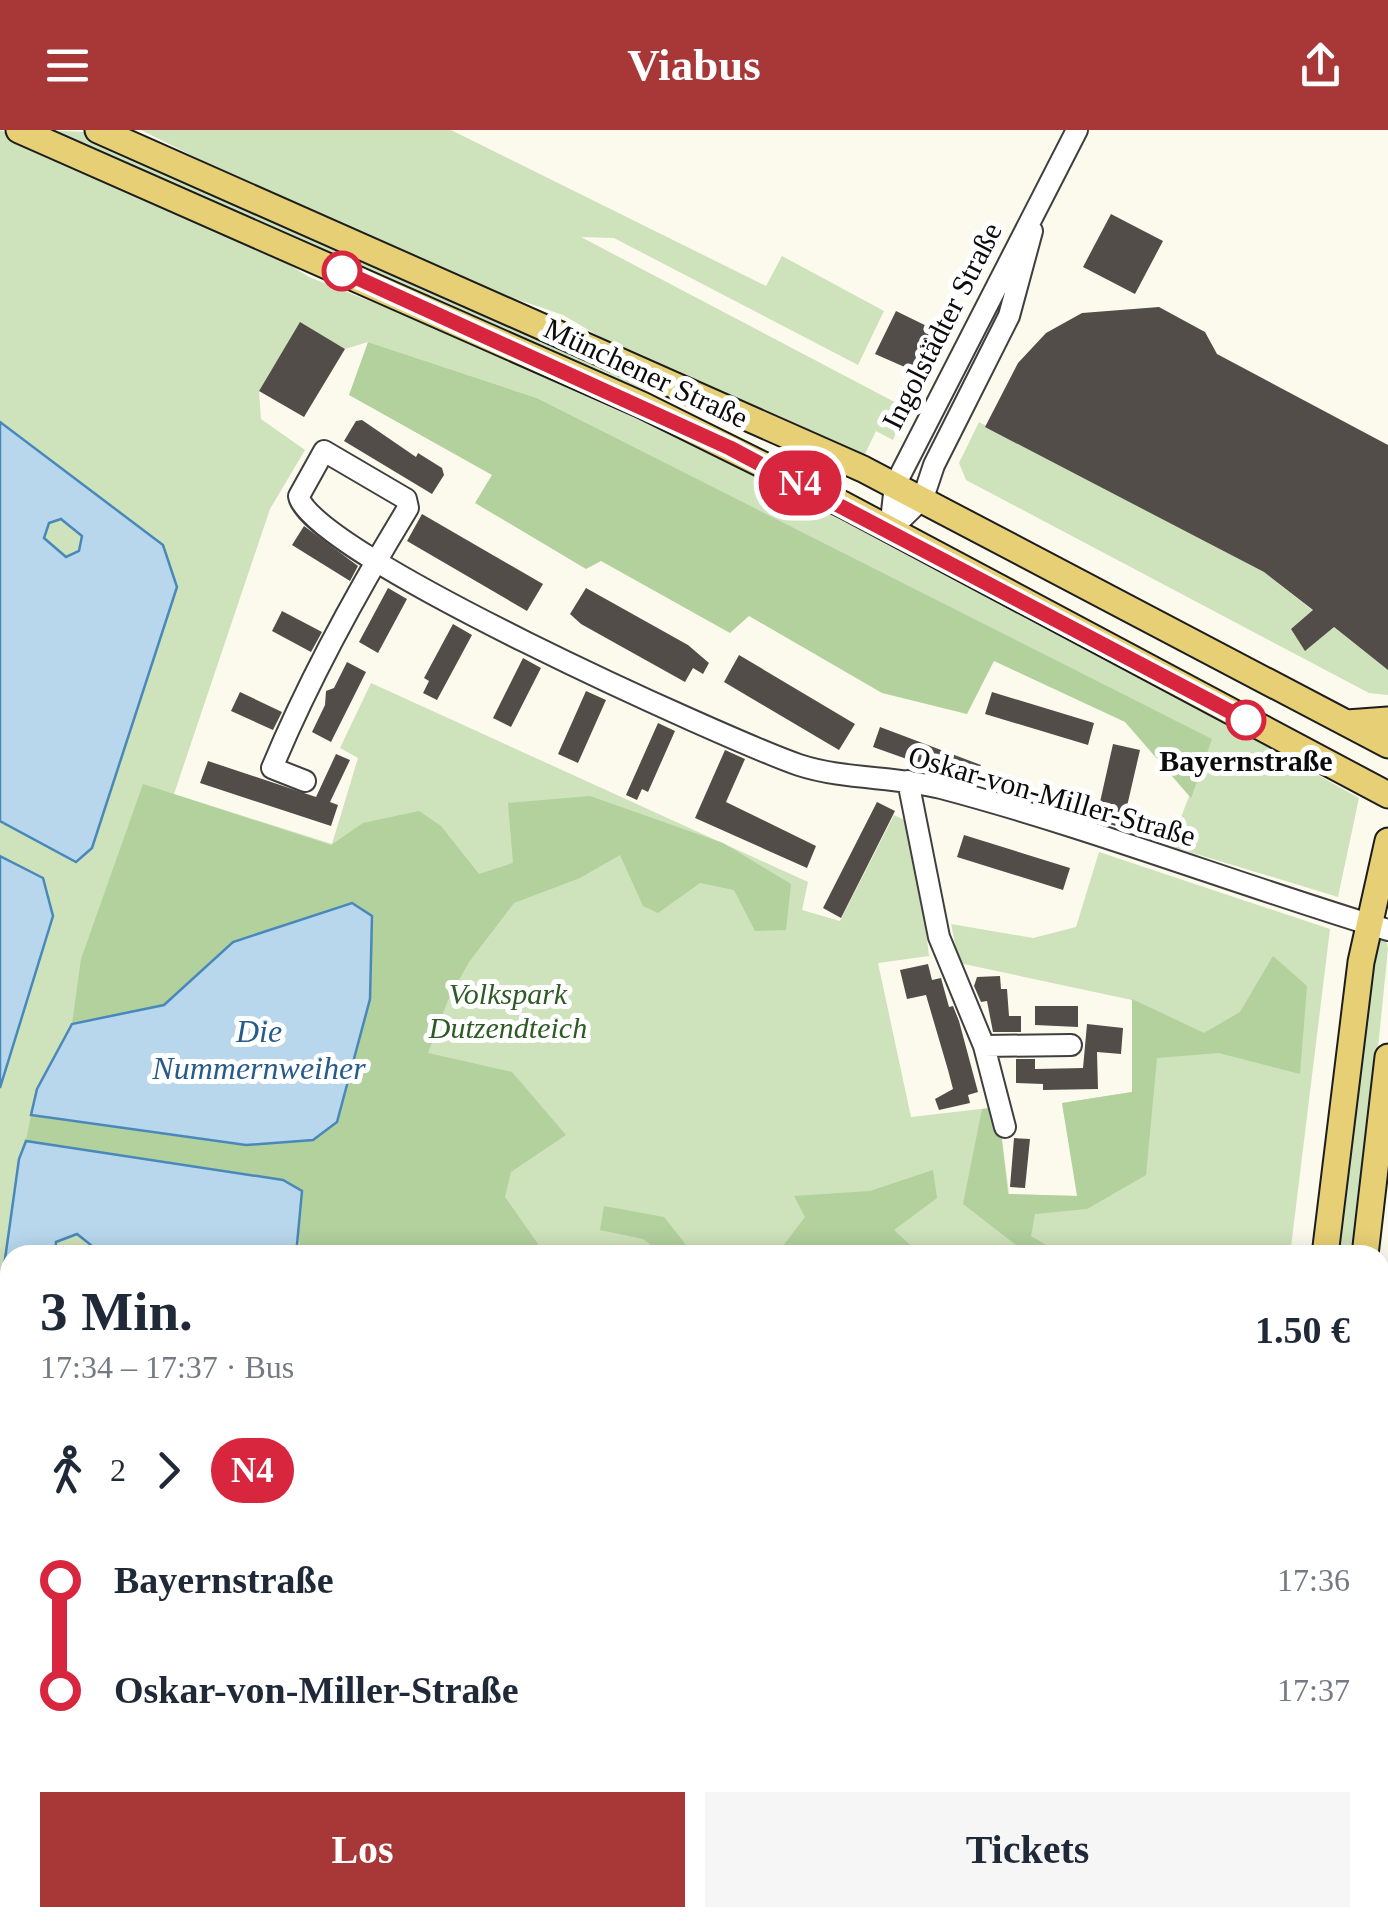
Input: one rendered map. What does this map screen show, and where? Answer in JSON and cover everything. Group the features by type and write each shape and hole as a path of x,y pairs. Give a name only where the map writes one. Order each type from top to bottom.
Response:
{"main road":[{"name":"Münchener Straße","path":"18,130 626,397 890,530 1388,794"},
{"name":"Münchener Straße","path":"98,130 690,390 923,498 1388,745"},
{"path":"1347,723 1388,720"},
{"path":"1327,1245 1378,927 1388,841"},
{"path":"1367,1245 1388,1057"}],"street":[{"name":"Ingolstädter Straße","path":"890,530 895,485 1008,258 1038,209 1077,130"},
{"name":"Ingolstädter Straße","path":"890,530 923,498 934,465 1008,316 1038,209"},
{"name":"Oskar-von-Miller-Straße","path":"378,561 408,508 406,499 324,451 299,496 304,512 378,561 568,664 750,746 804,766 908,781 1378,927"},
{"path":"305,781 272,768 378,561"},
{"path":"908,781 938,937 984,1046 1005,1127"},
{"path":"984,1046 1071,1045"}],"green space":[{"name":"Volkspark Dutzendteich","path":"0,130 242,235 309,277 596,391 691,437 1079,641 1359,798 1338,897 1170,846 1211,739 537,398 368,342 345,349 300,323 259,391 261,419 305,450 270,509 174,794 332,844 358,758 340,748 371,683 808,882 802,910 840,921 894,815 913,824 929,956 878,963 911,1117 998,1107 1009,1194 1078,1196 1062,1103 1132,1092 1132,1000 959,963 951,924 1033,938 1076,927 1099,852 1330,929 1291,1245 0,1245"},
{"path":"42,130 84,132 455,294 685,402 618,381"},
{"path":"141,130 451,130 766,286 782,256 884,311 858,365 614,238 581,237 906,408 893,440 876,431 864,456 626,352 563,315 475,285 251,185"},
{"path":"368,342 537,398 1212,739 1191,798 1125,722 994,661 967,714 882,693 749,616 730,633 601,561 586,569 475,503 492,475 349,395"},
{"path":"979,422 1264,572 1388,670 1388,695 1369,693 966,480 959,463"},
{"path":"143,784 331,845 363,823 419,811 441,826 479,874 513,863 508,803 590,796 723,843 791,884 786,930 755,931 734,890 700,883 658,913 643,906 620,855 580,878 514,903 469,962 448,1000 428,1053 512,1072 566,1135 511,1172 505,1197 537,1245 300,1245 283,1180 26,1141 31,1115 246,1145 337,1122 370,999 372,916 233,942 164,1005 72,1024 81,959"},
{"path":"1378,937 1386,939 1388,949 1358,1245 1335,1245 1372,944"},
{"path":"1273,956 1307,986 1300,1074 1219,1053 1157,1058 1146,1175 1087,1209 1035,1214 1031,1236 1046,1245 1016,1245 963,1204 982,1109 998,1107 1008,1194 1077,1196 1062,1103 1132,1092 1132,999 1204,1033 1240,1012"},
{"path":"933,1170 937,1198 894,1230 910,1245 784,1245 805,1217 794,1196 870,1191"},
{"path":"604,1206 664,1217 686,1245 651,1245 643,1239 600,1230"}],"water":[{"path":"0,422 163,545 177,587 92,848 76,862 0,821","holes":["61,519 82,536 79,551 66,557 44,538 49,523"]},
{"path":"0,856 43,878 53,916 0,1088"},
{"name":"Die Nummernweiher","path":"352,903 372,916 370,999 337,1122 313,1140 246,1145 31,1115 37,1089 72,1024 164,1005 233,942"},
{"name":"Die Nummernweiher","path":"26,1141 283,1180 302,1191 297,1245 91,1245 77,1234 56,1245 7,1245 19,1159"}],"building":[{"path":"1111,214 1163,241 1135,294 1083,267"},
{"path":"1159,307 1205,332 1217,354 1388,445 1388,670 1334,627 1305,651 1291,629 1313,610 1264,572 985,427 1018,363 1046,333 1082,313"},
{"path":"896,311 939,332 916,372 875,354"},
{"path":"300,322 345,349 304,417 259,391"},
{"path":"362,420 416,457 418,453 442,468 444,475 432,494 344,441 356,421"},
{"path":"422,514 543,584 527,611 407,541"},
{"path":"304,526 358,566 350,581 292,545"},
{"path":"388,588 407,599 378,653 359,642"},
{"path":"586,588 688,645 709,663 703,674 693,668 685,682 581,624 570,614"},
{"path":"282,611 322,632 311,652 272,631"},
{"path":"453,624 472,635 437,700 423,693 429,681 424,678"},
{"path":"739,655 855,724 839,750 724,682"},
{"path":"523,658 541,668 511,727 493,718"},
{"path":"347,662 366,672 331,742 312,732 325,705 326,691 334,688"},
{"path":"586,691 606,700 578,763 558,754"},
{"path":"240,692 282,712 273,730 231,711"},
{"path":"992,692 1094,723 1088,745 985,714"},
{"path":"658,723 675,731 648,792 642,789 637,800 626,795"},
{"path":"880,727 981,765 974,783 873,747"},
{"path":"1113,744 1140,750 1122,828 1096,820"},
{"path":"725,750 745,759 726,802 816,846 807,868 695,818"},
{"path":"336,754 350,760 330,802 338,805 331,826 200,783 208,761 316,797"},
{"path":"877,802 895,811 841,918 823,908"},
{"path":"964,835 1070,868 1063,890 957,857"},
{"path":"928,964 932,980 941,978 949,1007 953,1006 959,1021 978,1092 968,1095 970,1103 939,1110 935,1099 953,1089 948,1070 926,995 907,999 900,970"},
{"path":"1000,976 1001,989 1007,989 1009,1016 1021,1016 1021,1032 993,1032 987,1001 981,1002 974,986 977,977"},
{"path":"1035,1006 1078,1006 1078,1027 1035,1025"},
{"path":"1087,1024 1123,1028 1121,1054 1097,1052 1098,1089 1043,1090 1043,1084 1016,1083 1016,1059 1035,1059 1035,1069 1083,1068"},
{"path":"1014,1138 1030,1139 1025,1188 1010,1187"}],"bus line":[{"name":"N4","path":"342,271 626,397 730,448 1246,720"}],"place":[{"name":"Bayernstraße","path":"1246,720"}]}
